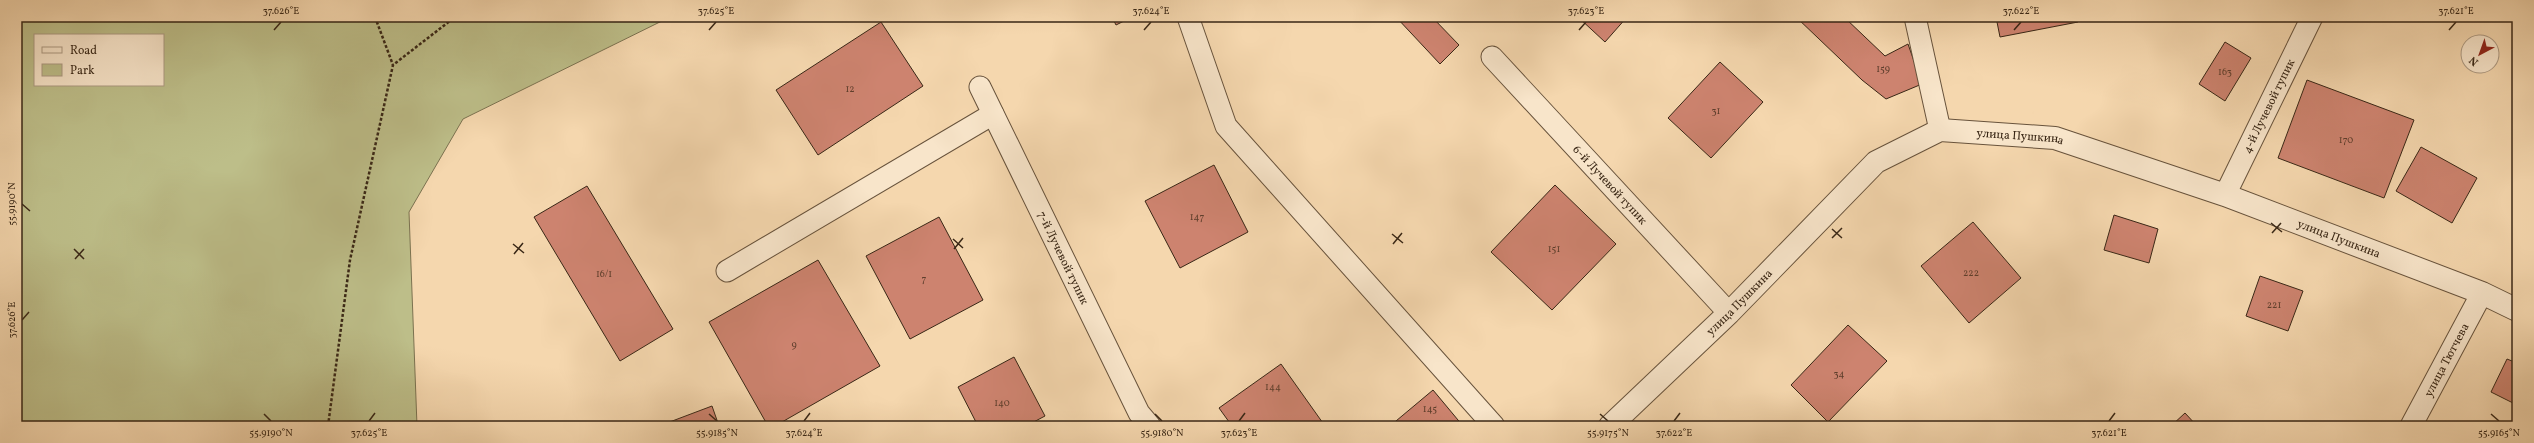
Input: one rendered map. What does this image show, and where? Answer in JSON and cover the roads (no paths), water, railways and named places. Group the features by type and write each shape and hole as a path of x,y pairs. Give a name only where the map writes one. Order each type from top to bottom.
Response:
{"street":[{"name":"улица Пушкина","path":"1610,426 1729,313 1876,162 1940,130 2055,138 2225,195 2482,293 2517,310"}],"lane":[{"path":"1188,17 1226,126 1494,426"},
{"path":"1915,17 1940,130"},
{"name":"4-й Лучевой тупик","path":"2225,195 2312,17"},
{"name":"6-й Лучевой тупик","path":"1492,57 1729,313"},
{"name":"7-й Лучевой тупик","path":"980,87 1139,412 1150,426"},
{"path":"728,271 993,114"},
{"name":"улица Тютчева","path":"2411,426 2482,293"}]}
